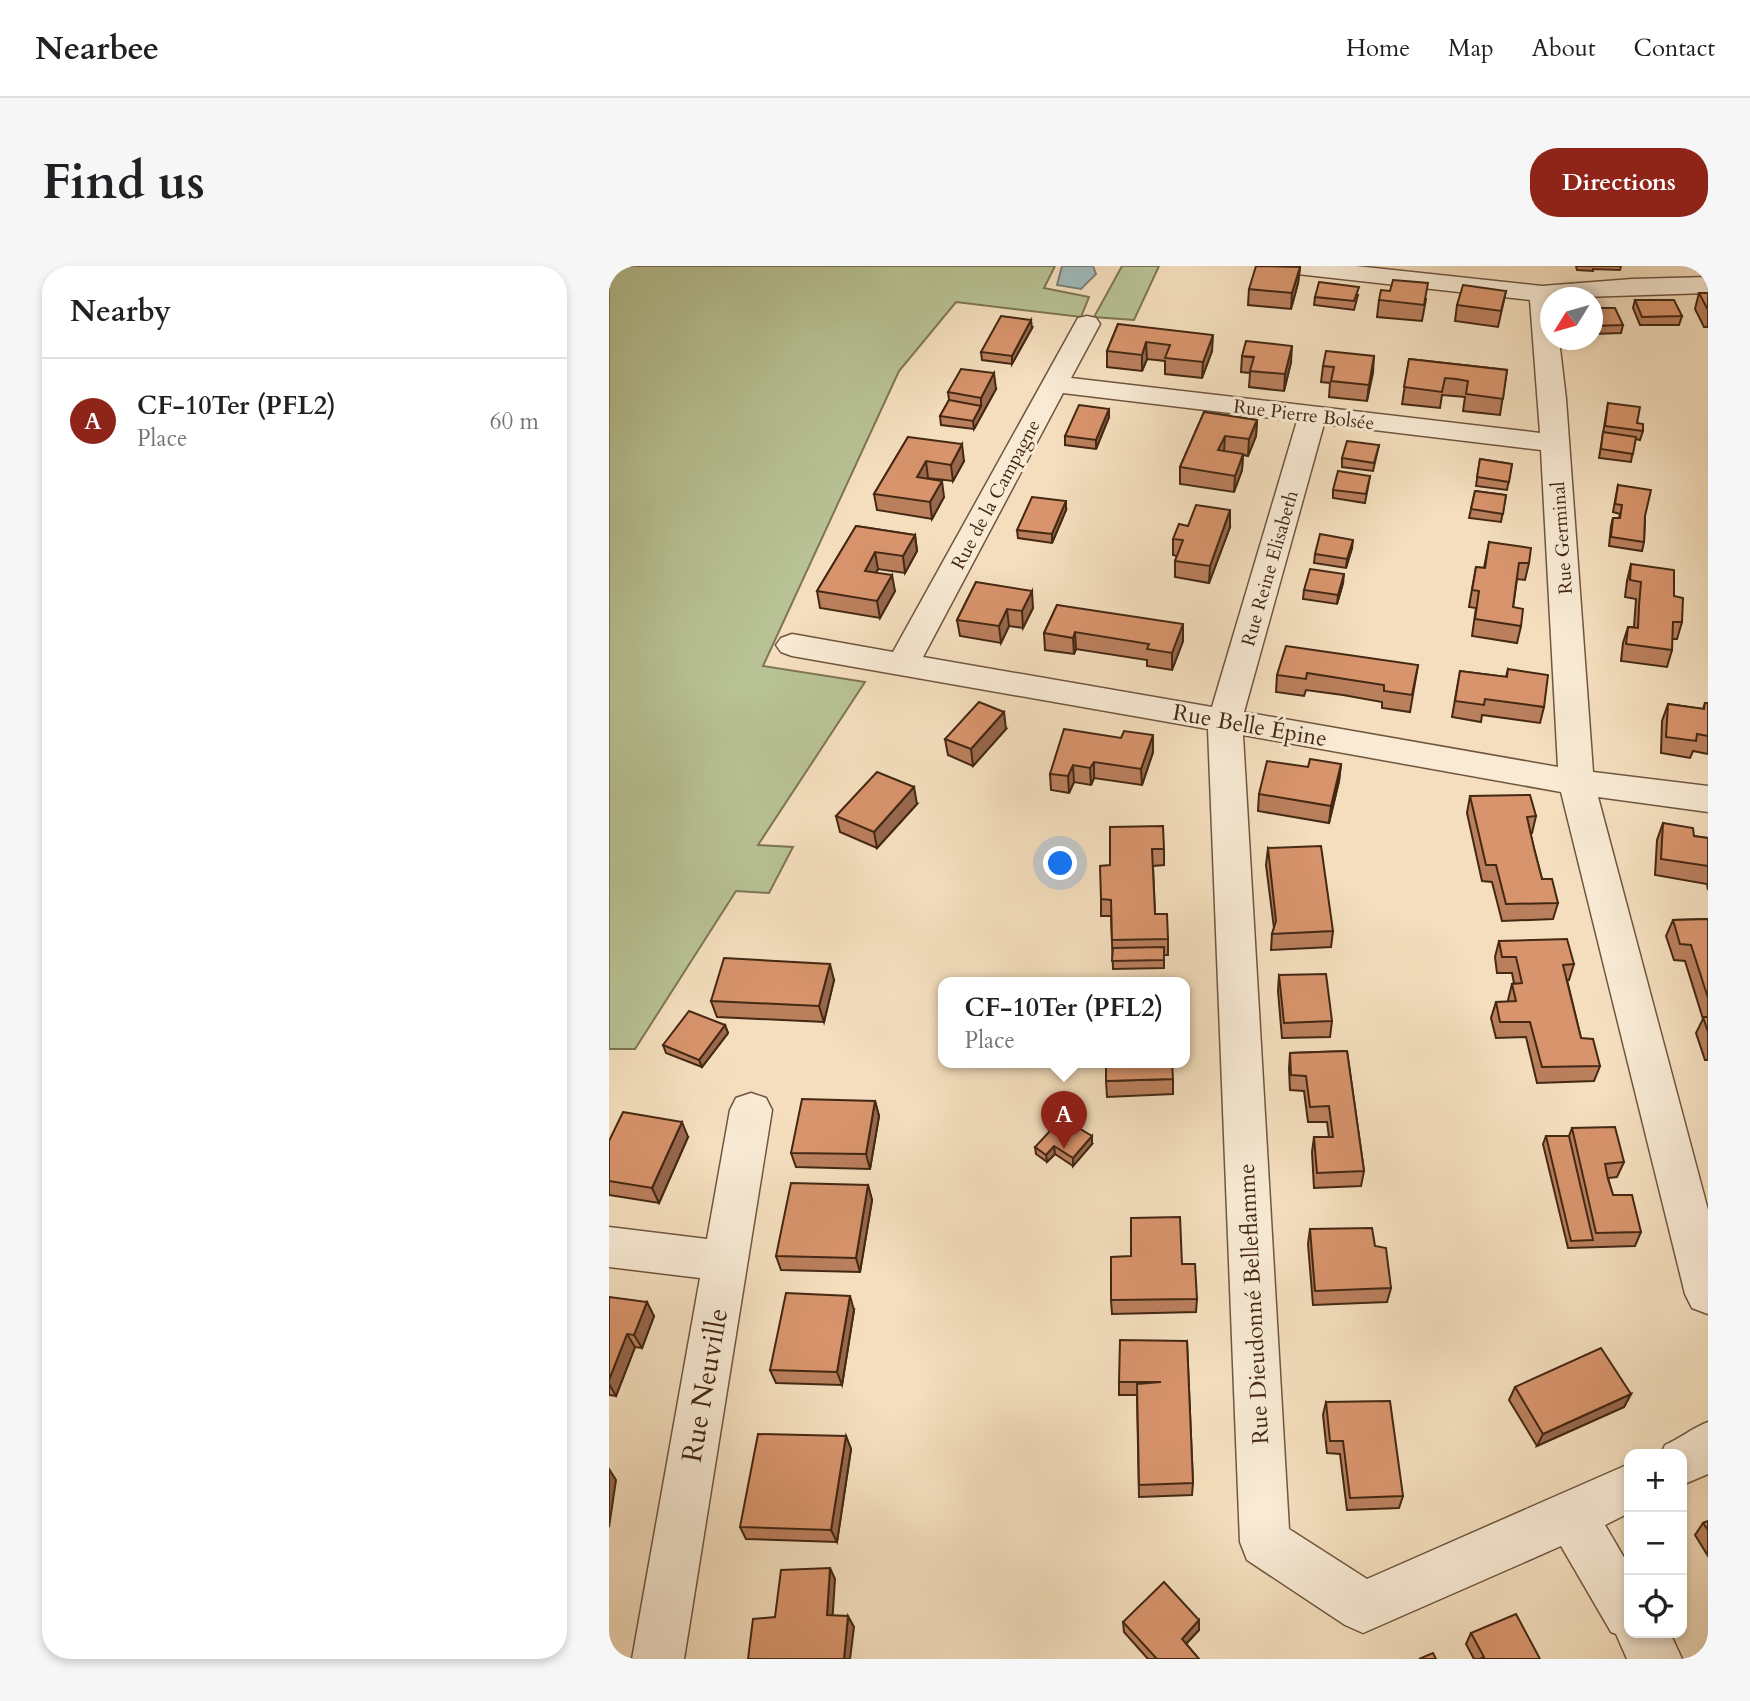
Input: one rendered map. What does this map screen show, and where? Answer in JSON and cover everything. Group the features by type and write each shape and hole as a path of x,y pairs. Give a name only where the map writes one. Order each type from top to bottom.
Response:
{"street":[{"path":"1288,266 1540,294"},
{"path":"1603,289 1708,285"},
{"name":"Rue de la Campagne","path":"903,664 1087,324"},
{"name":"Rue Germinal","path":"1547,350 1576,782"},
{"name":"Rue Pierre Bolsée","path":"1054,384 1554,443"},
{"name":"Rue Reine Elisabeth","path":"1225,721 1313,415"},
{"name":"Rue Belle Épine","path":"792,645 1576,782 1708,799"},
{"name":"Rue Dieudonné Belleflamme","path":"1225,721 1265,1542 1363,1607 1624,1490"},
{"path":"1576,782 1708,1294"},
{"name":"Rue Neuville","path":"658,1659 751,1111"},
{"path":"609,1247 725,1261"},
{"path":"1687,1460 1701,1453 1708,1445"},
{"path":"1571,1516 1624,1606"},
{"path":"1644,1638 1656,1659"}],"green space":[{"path":"609,266 1055,266 1044,288 1089,297 1081,317 956,302 899,371 763,666 865,682 758,845 793,847 769,893 736,891 635,1049 609,1049"},
{"path":"1122,266 1159,266 1134,320 1094,317"}],"water":[{"path":"1062,266 1093,266 1096,274 1081,289 1057,285"}],"building":[{"path":"1256,266 1300,267 1292,293 1249,289"},
{"path":"1393,280 1428,283 1424,305 1379,300 1381,290 1390,291"},
{"path":"1319,282 1359,287 1354,301 1315,297"},
{"path":"1463,285 1506,291 1501,311 1457,305"},
{"path":"1699,293 1708,293 1708,310"},
{"path":"1635,300 1674,300 1682,316 1642,317"},
{"path":"1603,308 1615,308 1623,325 1603,326"},
{"path":"1001,316 1031,320 1012,356 981,352"},
{"path":"1118,324 1213,335 1203,362 1165,358 1170,345 1146,342 1142,355 1107,351"},
{"path":"1246,341 1292,346 1285,374 1250,371 1254,357 1242,356"},
{"path":"1326,351 1374,356 1369,385 1331,381 1334,367 1323,366"},
{"path":"1409,359 1507,370 1503,399 1466,394 1468,381 1456,379 1445,378 1442,392 1404,387"},
{"path":"961,369 994,373 981,398 948,392"},
{"path":"949,400 981,406 973,421 940,416"},
{"path":"1608,403 1640,407 1637,423 1643,424 1643,431 1605,426"},
{"path":"1079,405 1109,409 1096,440 1065,436"},
{"path":"1204,412 1257,420 1249,439 1225,436 1218,450 1243,454 1235,476 1180,467"},
{"path":"1603,432 1636,437 1633,454 1601,449"},
{"path":"908,437 962,444 951,465 926,461 917,477 942,481 930,502 874,494"},
{"path":"1347,441 1379,445 1374,463 1342,458"},
{"path":"1480,459 1512,464 1509,482 1477,477"},
{"path":"1338,471 1370,476 1366,494 1333,490"},
{"path":"1618,485 1651,490 1645,516 1644,542 1611,537 1613,518 1620,518 1622,505 1615,504"},
{"path":"1475,491 1506,495 1503,514 1471,509"},
{"path":"1032,497 1066,501 1052,534 1017,530"},
{"path":"1196,505 1230,510 1210,566 1175,561 1183,540 1173,539 1179,524 1188,526"},
{"path":"856,526 915,535 903,556 875,552 865,571 892,575 877,601 817,591"},
{"path":"1320,534 1353,540 1347,559 1315,554"},
{"path":"1489,542 1531,548 1529,563 1519,563 1513,607 1523,609 1521,626 1475,619 1479,591 1472,590 1476,567 1485,568"},
{"path":"1631,564 1674,570 1674,596 1683,598 1682,622 1673,622 1672,650 1626,644 1628,627 1638,628 1641,582 1630,580"},
{"path":"1310,569 1344,574 1338,595 1304,590"},
{"path":"976,582 1032,591 1022,611 1007,609 999,626 957,620"},
{"path":"1057,605 1183,624 1172,653 1147,649 1149,644 1075,632 1073,638 1044,633"},
{"path":"1286,646 1418,665 1412,695 1384,691 1384,685 1307,673 1306,679 1277,675"},
{"path":"1508,669 1548,675 1544,707 1485,699 1484,705 1455,701 1460,671 1507,677"},
{"path":"979,702 1004,712 971,749 945,739"},
{"path":"1705,703 1708,703 1708,736 1697,734 1696,741 1666,737 1668,704 1704,709"},
{"path":"1064,729 1121,738 1124,731 1153,735 1141,769 1094,762 1090,768 1073,765 1068,776 1050,774"},
{"path":"1310,759 1341,764 1331,806 1259,794 1267,761 1308,767"},
{"path":"877,772 914,787 874,832 836,816"},
{"path":"1530,795 1536,816 1527,817 1542,879 1552,879 1558,903 1506,904 1496,865 1486,865 1470,796"},
{"path":"1663,823 1693,828 1694,836 1708,838 1708,866 1661,859"},
{"path":"1163,826 1164,849 1152,849 1155,914 1167,914 1168,939 1112,940 1111,900 1101,899 1100,866 1110,865 1110,827"},
{"path":"1321,846 1333,931 1272,934 1276,921 1268,848"},
{"path":"1708,919 1708,998 1691,945 1680,944 1673,920"},
{"path":"1567,939 1574,964 1563,965 1581,1038 1593,1039 1600,1066 1542,1067 1530,1022 1500,1022 1496,1002 1516,1001 1512,984 1522,983 1516,957 1502,957 1499,941"},
{"path":"1164,947 1164,960 1112,961 1113,948"},
{"path":"724,958 830,964 819,1006 711,1001"},
{"path":"1326,974 1332,1021 1284,1023 1279,975"},
{"path":"689,1011 725,1025 699,1060 663,1045"},
{"path":"1703,1017 1708,1017 1708,1032"},
{"path":"1347,1051 1364,1171 1317,1173 1314,1137 1333,1137 1329,1106 1310,1107 1306,1076 1291,1075 1290,1053"},
{"path":"1106,1068 1172,1068 1173,1079 1106,1081"},
{"path":"802,1099 875,1101 866,1154 791,1153"},
{"path":"623,1112 682,1122 652,1188 609,1181 609,1141"},
{"path":"1062,1118 1092,1136 1073,1158 1054,1146 1046,1155 1035,1147"},
{"path":"1615,1127 1624,1162 1605,1164 1608,1179 1613,1195 1632,1195 1641,1232 1596,1233 1572,1128"},
{"path":"1546,1136 1569,1136 1593,1240 1571,1241"},
{"path":"791,1183 868,1185 856,1258 776,1256"},
{"path":"1180,1217 1182,1264 1195,1264 1197,1299 1111,1300 1111,1257 1131,1256 1131,1218"},
{"path":"1372,1228 1375,1246 1386,1248 1391,1288 1315,1291 1310,1229"},
{"path":"786,1293 850,1296 837,1372 770,1370"},
{"path":"609,1297 647,1302 634,1335 627,1334 609,1380"},
{"path":"1120,1340 1187,1341 1193,1483 1139,1485 1137,1384 1161,1382 1119,1382"},
{"path":"1601,1348 1631,1394 1543,1434 1515,1387"},
{"path":"1390,1401 1403,1496 1350,1498 1343,1441 1330,1441 1326,1402"},
{"path":"758,1434 846,1436 831,1530 740,1527"},
{"path":"830,1568 827,1615 848,1616 844,1659 748,1659 753,1619 775,1617 781,1570"},
{"path":"1164,1582 1199,1620 1182,1639 1199,1659 1157,1659 1123,1622"},
{"path":"1516,1614 1540,1659 1480,1659 1484,1657 1471,1633"},
{"path":"1433,1653 1436,1659 1419,1659"}],"place":[{"name":"CF-10Ter (PFL2)","path":"1064,1149"}]}
